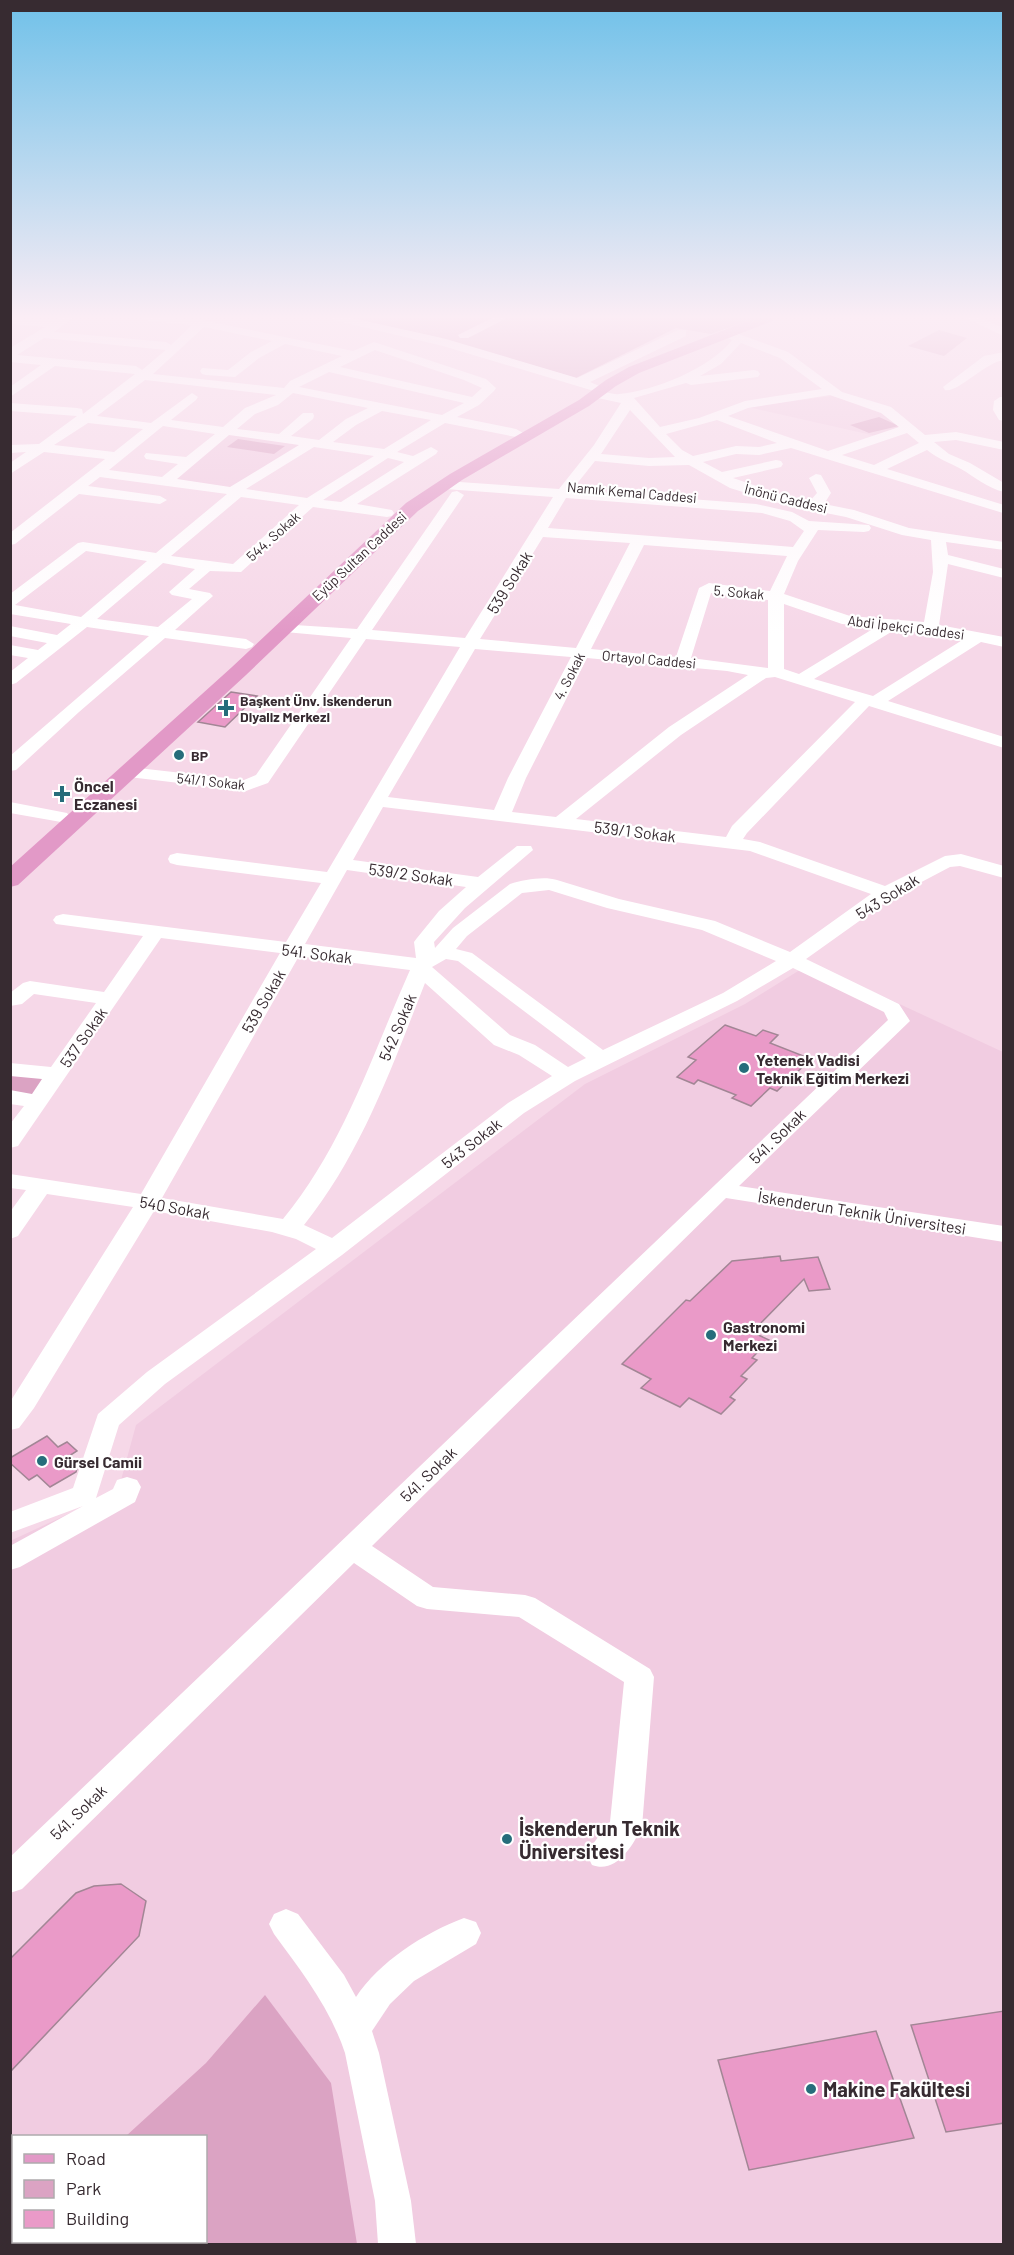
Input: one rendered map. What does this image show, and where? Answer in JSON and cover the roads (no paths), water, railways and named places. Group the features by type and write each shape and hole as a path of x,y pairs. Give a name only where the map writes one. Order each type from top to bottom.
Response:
{"main road":[{"path":"10,864 387,513 424,486 516,433 539,423"},
{"name":"Eyüp Sultan Caddesi","path":"10,880 285,627 401,516 560,423"}],"street":[{"path":"10,459 67,423"},
{"path":"150,423 317,443 416,460"},
{"path":"143,498 164,482 187,458 237,423"},
{"path":"14,673 41,656 84,622 236,492 351,423"},
{"name":"544. Sokak","path":"207,566 236,569 310,502 384,453 436,423"},
{"path":"469,423 516,433"},
{"name":"539 Sokak","path":"10,1421 25,1402 148,1202 470,643 565,490 592,457 602,423"},
{"name":"İnönü Caddesi","path":"647,423 673,450 735,485 907,532 1004,546"},
{"path":"657,432 690,423"},
{"path":"736,423 792,444 1003,509"},
{"path":"904,423 944,457 1004,488"},
{"path":"14,536 157,424"},
{"path":"285,435 297,425 338,431"},
{"path":"829,455 910,428"},
{"path":"876,469 925,441 959,432 1004,446"},
{"path":"10,442 27,448 116,456"},
{"path":"592,457 649,462 690,461 736,450 759,451 792,444"},
{"path":"10,470 27,448"},
{"path":"343,507 431,451"},
{"path":"152,456 187,458"},
{"path":"720,477 776,464"},
{"path":"97,472 387,513"},
{"path":"814,505 821,500 824,493 816,478"},
{"path":"453,486 565,490 770,509 805,525 811,531 797,552 776,596 769,673 675,730 651,752 561,822"},
{"name":"541/1 Sokak","path":"129,772 246,786 262,779 359,635 453,486"},
{"path":"75,489 160,500"},
{"path":"770,509 790,501"},
{"path":"805,525 907,532"},
{"path":"540,532 797,552"},
{"path":"930,627 938,596 943,558 938,538"},
{"name":"4. Sokak","path":"501,815 517,778 640,539"},
{"path":"10,602 83,546 207,566"},
{"path":"943,558 1004,574"},
{"path":"10,766 73,708 205,596 177,592 207,566"},
{"name":"5. Sokak","path":"682,662 704,591 719,589 776,596"},
{"name":"Abdi İpekçi Caddesi","path":"776,596 840,620 930,627 1004,642"},
{"path":"10,609 84,622 246,644"},
{"path":"802,679 894,623"},
{"name":"Ortayol Caddesi","path":"285,627 727,666 802,679 1003,741"},
{"path":"10,631 61,640"},
{"path":"732,843 739,830 872,700 979,636"},
{"path":"10,650 41,656"},
{"name":"539/1 Sokak","path":"377,801 753,846 886,893"},
{"path":"10,807 61,817"},
{"name":"542 Sokak","path":"289,1228 317,1194 335,1163 382,1064 427,956 424,942 433,929 481,883 524,850"},
{"name":"539/2 Sokak","path":"177,860 294,876 337,871 481,883"},
{"name":"543 Sokak","path":"10,1523 85,1494 107,1421 156,1378 333,1249 516,1108 567,1076 730,996 792,960 886,893 945,862 961,860 1004,872"},
{"name":"541. Sokak","path":"10,1879 721,1190 899,1021 892,1008 792,960 708,925 614,904 550,884 517,888 460,932 443,952 422,967 63,920"},
{"name":"537 Sokak","path":"10,1141 155,933"},
{"path":"443,952 465,957 601,1059"},
{"path":"422,967 502,1040 527,1050 567,1076"},
{"path":"10,1000 15,1000 30,987 110,999"},
{"path":"10,1069 57,1074"},
{"path":"10,1097 38,1101"},
{"name":"540 Sokak","path":"10,1181 148,1202 289,1228 320,1239 333,1249"},
{"path":"10,1231 41,1185"},
{"name":"İskenderun Teknik Üniversitesi","path":"721,1190 1004,1234"},
{"path":"10,1558 125,1496 127,1486"},
{"path":"352,1547 428,1598 525,1606 639,1677 626,1827 603,1855"},
{"path":"286,1924 332,1986 354,2029 362,2053 393,2200 397,2244"},
{"path":"354,2029 378,1993 402,1970 464,1933"}],"place":[{"name":"Başkent Ünv. İskenderun Diyaliz Merkezi","path":"226,708"},
{"name":"BP","path":"179,755"},
{"name":"Öncel Eczanesi","path":"62,794"},
{"name":"Yetenek Vadisi Teknik Eğitim Merkezi","path":"744,1068"},
{"name":"Gastronomi Merkezi","path":"711,1335"},
{"name":"Gürsel Camii","path":"42,1461"},
{"name":"İskenderun Teknik Üniversitesi","path":"507,1839"},
{"name":"Makine Fakültesi","path":"811,2089"}]}
